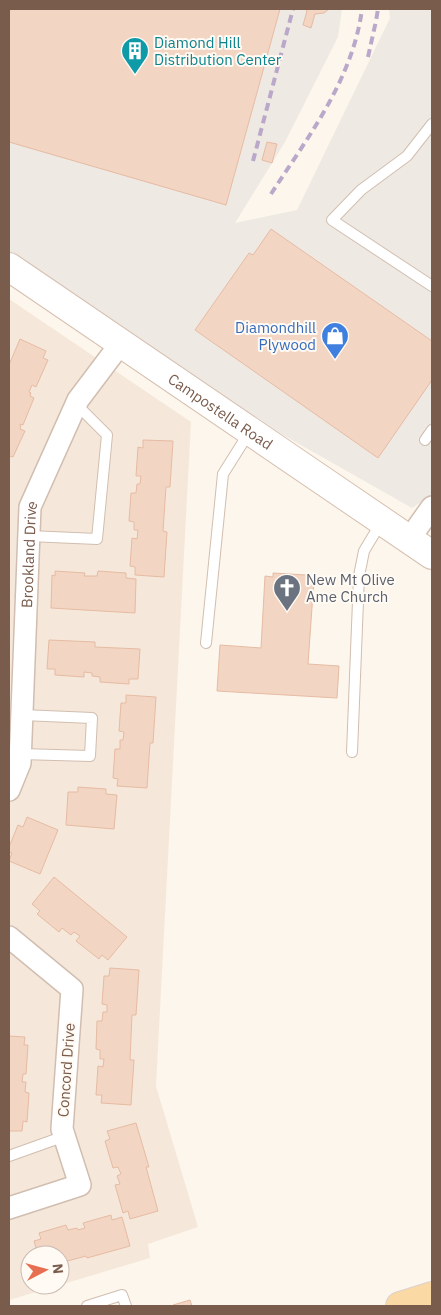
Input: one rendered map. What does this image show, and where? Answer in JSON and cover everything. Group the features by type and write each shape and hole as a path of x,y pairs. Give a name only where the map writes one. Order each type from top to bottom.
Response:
{"main road":[{"name":"Campostella Road","path":"9,267 410,538 432,555"},
{"path":"400,1306 432,1296"}],"street":[{"name":"Brookland Drive","path":"9,790 20,763 21,754 30,507 78,400 120,343"},
{"path":"410,538 432,507"},
{"name":"Concord Drive","path":"9,937 72,989 62,1129 80,1185 9,1207"}],"lane":[{"path":"432,124 407,156 361,190 332,220 432,286"},
{"path":"29,536 97,539 107,435 76,404"},
{"path":"206,643 223,474 250,430"},
{"path":"425,440 432,430"},
{"path":"352,752 359,576 364,551 383,520"},
{"path":"21,754 90,756 92,718 22,716"},
{"path":"9,1156 65,1136"},
{"path":"87,1306 122,1295 126,1306"}],"shaded area":[{"path":"9,9 342,9 338,37 285,142 235,223 297,210 390,18 389,9 432,9 432,495 412,508 121,343 9,267"},
{"path":"9,299 191,422 156,1086 198,1227 148,1244 150,1258 70,1282 70,1245 20,1245 20,1295 26,1295 9,1300"}],"building":[{"name":"Diamond Hill Distribution Center","path":"9,9 280,9 226,205 9,142"},
{"path":"305,9 329,9 324,13 315,14 311,28 303,25 307,11"},
{"path":"267,142 277,144 272,163 262,160"},
{"name":"Diamondhill Plywood","path":"271,229 432,341 432,380 378,458 195,330 249,253 253,255"},
{"path":"20,339 46,351 43,358 48,360 36,387 32,385 29,392 31,393 30,396 34,398 23,425 20,424 20,429 25,431 13,457 9,456 9,365"},
{"path":"143,440 173,441 170,487 166,487 163,531 167,532 164,577 135,575 135,567 130,566 132,538 137,539 138,530 134,530 134,522 129,521 131,493 136,493 137,484 140,484 141,476 136,476 138,447 143,448"},
{"path":"55,571 85,573 84,576 97,576 98,571 126,573 126,578 136,579 135,613 51,608 52,575 55,576"},
{"name":"New Mt Olive Ame Church","path":"273,573 306,575 306,579 314,579 308,664 339,666 337,698 217,691 220,645 261,648 265,576 273,577"},
{"path":"49,640 95,642 95,647 140,649 138,679 129,679 129,684 100,682 100,677 84,672 84,677 55,675 55,669 47,669"},
{"path":"126,695 156,697 153,743 150,743 147,788 117,786 118,779 113,778 115,749 120,749 120,740 123,740 124,732 119,731 121,703 126,703"},
{"path":"78,787 106,789 106,794 117,795 114,829 66,825 68,792 78,792"},
{"path":"27,817 58,830 40,874 9,861 12,853 9,852 9,847 18,825 23,827"},
{"path":"54,877 127,937 108,960 102,955 99,959 76,941 80,936 74,932 71,935 62,928 59,932 37,914 40,911 32,904"},
{"path":"110,968 139,970 136,1015 132,1015 130,1060 134,1060 131,1105 101,1103 102,1095 96,1095 98,1066 103,1067 104,1059 100,1059 100,1050 96,1049 97,1021 102,1021 103,1012 107,1012 107,1005 102,1004 104,976 109,976"},
{"path":"9,1036 25,1037 24,1045 28,1045 26,1074 23,1074 22,1082 26,1082 25,1092 29,1093 27,1122 23,1121 22,1131 9,1131"},
{"path":"136,1123 149,1167 146,1167 158,1211 130,1219 128,1211 123,1213 115,1185 120,1184 117,1176 121,1174 118,1167 113,1168 105,1141 110,1139 107,1131"},
{"path":"111,1215 112,1220 122,1217 130,1246 87,1258 86,1256 70,1260 70,1245 35,1245 34,1241 41,1239 39,1233 66,1225 68,1230 77,1228 78,1230 85,1228 83,1223"},
{"path":"190,1300 192,1306 173,1306 173,1305"}],"railway":[{"path":"253,161 293,9"},
{"path":"271,194 314,129 339,83 357,35 362,9"},
{"path":"368,57 378,9"}],"place":[{"name":"Diamond Hill Distribution Center","path":"135,75"},
{"name":"Diamondhill Plywood","path":"335,360"},
{"name":"New Mt Olive Ame Church","path":"287,612"}]}
